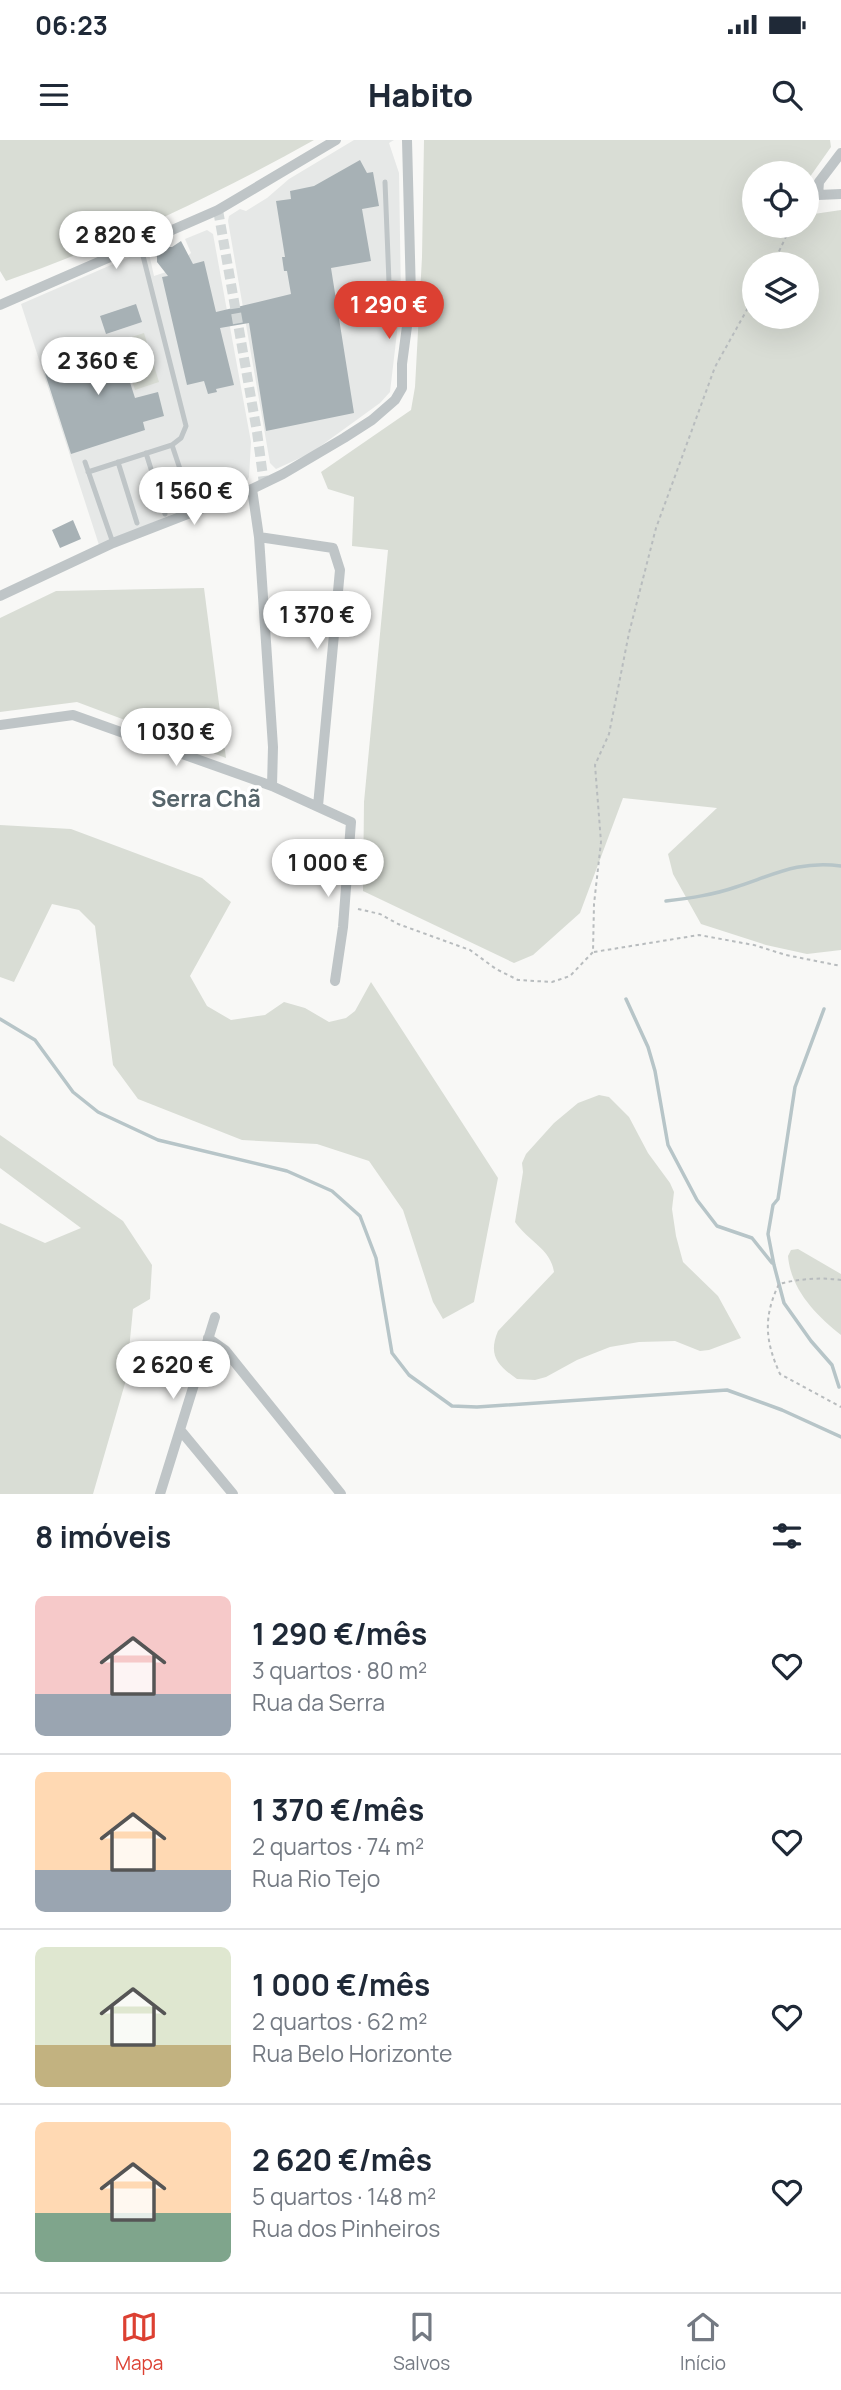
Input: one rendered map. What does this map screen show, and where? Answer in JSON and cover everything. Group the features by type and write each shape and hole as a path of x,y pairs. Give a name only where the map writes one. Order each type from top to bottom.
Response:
{"street":[{"path":"0,305 218,210 336,140"},
{"path":"0,596 113,543 264,484 313,458 372,420 396,400 402,388 411,285 407,140"},
{"path":"841,153 819,182 818,195 841,194"},
{"path":"252,489 273,747 272,786"},
{"path":"258,537 333,548 340,570 318,806"},
{"path":"0,725 73,715 272,786 351,821 343,927 335,981"},
{"path":"160,1494 215,1317"},
{"path":"208,1338 225,1350 341,1494"},
{"path":"181,1431 233,1494"}],"lane":[{"path":"385,182 389,296"},
{"path":"88,472 172,445 181,438 186,426 140,244"},
{"path":"389,282 411,285"},
{"path":"172,445 182,475"},
{"path":"146,453 165,514"},
{"path":"85,462 113,543"},
{"path":"118,462 137,523"}],"path":[{"path":"593,952 594,904 601,842 595,765 609,734 629,633 656,528 715,366 742,318"},
{"path":"343,905 380,914 470,950 496,969 518,980 552,982 570,976 593,952 699,934 754,945 786,956 841,965"},
{"path":"841,1280 794,1280 779,1284 769,1304 767,1325 769,1344 780,1374 841,1407"}],"shaded area":[{"path":"0,140 314,140 163,217 46,267 6,281 0,271"},
{"path":"354,140 394,140 389,143 399,173 401,298 390,392 380,403 311,453 276,469 270,463 229,216 240,209 246,211 267,198 289,179"},
{"path":"424,140 830,140 831,147 819,164 819,161 742,161 742,238 819,238 819,213 841,210 841,950 807,954 766,945 701,924 673,874 668,854 717,808 623,798 580,913 533,955 514,963 363,891 364,802 388,550 352,546 354,497 328,489 321,472 411,410 415,387 422,257"},
{"path":"207,230 213,234 251,442 249,477 245,484 99,545 21,304 148,249 154,276 172,270 191,253 185,239"},
{"path":"144,333 159,382 135,390 119,341"},
{"path":"204,588 226,758 77,702 0,712 0,618 56,591"},
{"path":"0,825 71,829 202,878 231,902 190,976 207,1006 231,1020 265,1015 284,1002 305,1008 329,1022 346,1018 355,1011 371,982 498,1178 474,1302 443,1319 433,1302 403,1210 369,1161 317,1144 242,1140 138,1099 113,1065 95,926 79,910 52,904 14,982 0,977"},
{"path":"599,1095 609,1097 629,1117 648,1153 670,1183 674,1192 672,1209 676,1236 683,1262 718,1296 741,1338 700,1351 675,1341 639,1342 610,1347 577,1360 546,1377 535,1380 517,1379 496,1359 495,1339 498,1331 554,1272 544,1251 515,1222 522,1163 526,1154 554,1123 578,1103"},
{"path":"0,1135 123,1221 152,1265 150,1299 133,1309 126,1380 93,1494 0,1494 0,1223 45,1243 81,1228 0,1168"},
{"path":"798,1249 841,1274 841,1335 814,1310 799,1291 788,1256 791,1250"}],"building":[{"path":"360,160 367,173 373,172 379,206 362,209 371,261 331,268 354,413 266,431 249,323 220,328 234,385 216,389 217,392 208,394 204,381 187,385 162,277 168,276 157,262 157,252 162,247 172,247 181,241 193,264 204,261 216,312 291,294 287,271 284,271 282,257 285,257 276,201 291,199 290,191 314,186"},
{"path":"136,304 142,322 106,334 100,316"},
{"path":"116,339 135,398 158,392 164,416 143,422 145,430 71,454 42,364"},
{"path":"73,520 81,539 60,548 52,530"}],"waterway":[{"path":"666,901 719,892 800,867 841,866"},
{"path":"626,999 648,1047 655,1071 668,1145 697,1200 717,1226 752,1238 772,1263"},
{"path":"824,1009 795,1087 778,1199 773,1205 768,1234 784,1303 832,1365 839,1387"},
{"path":"0,1019 35,1040 73,1092 98,1112 158,1140 287,1171 332,1191 360,1216 376,1258 392,1353 409,1375 452,1406 477,1407 727,1390 782,1410 841,1437"}],"tunnel":[{"path":"218,210 264,484"}],"district":[{"name":"Serra Chã","path":"206,799"}]}
